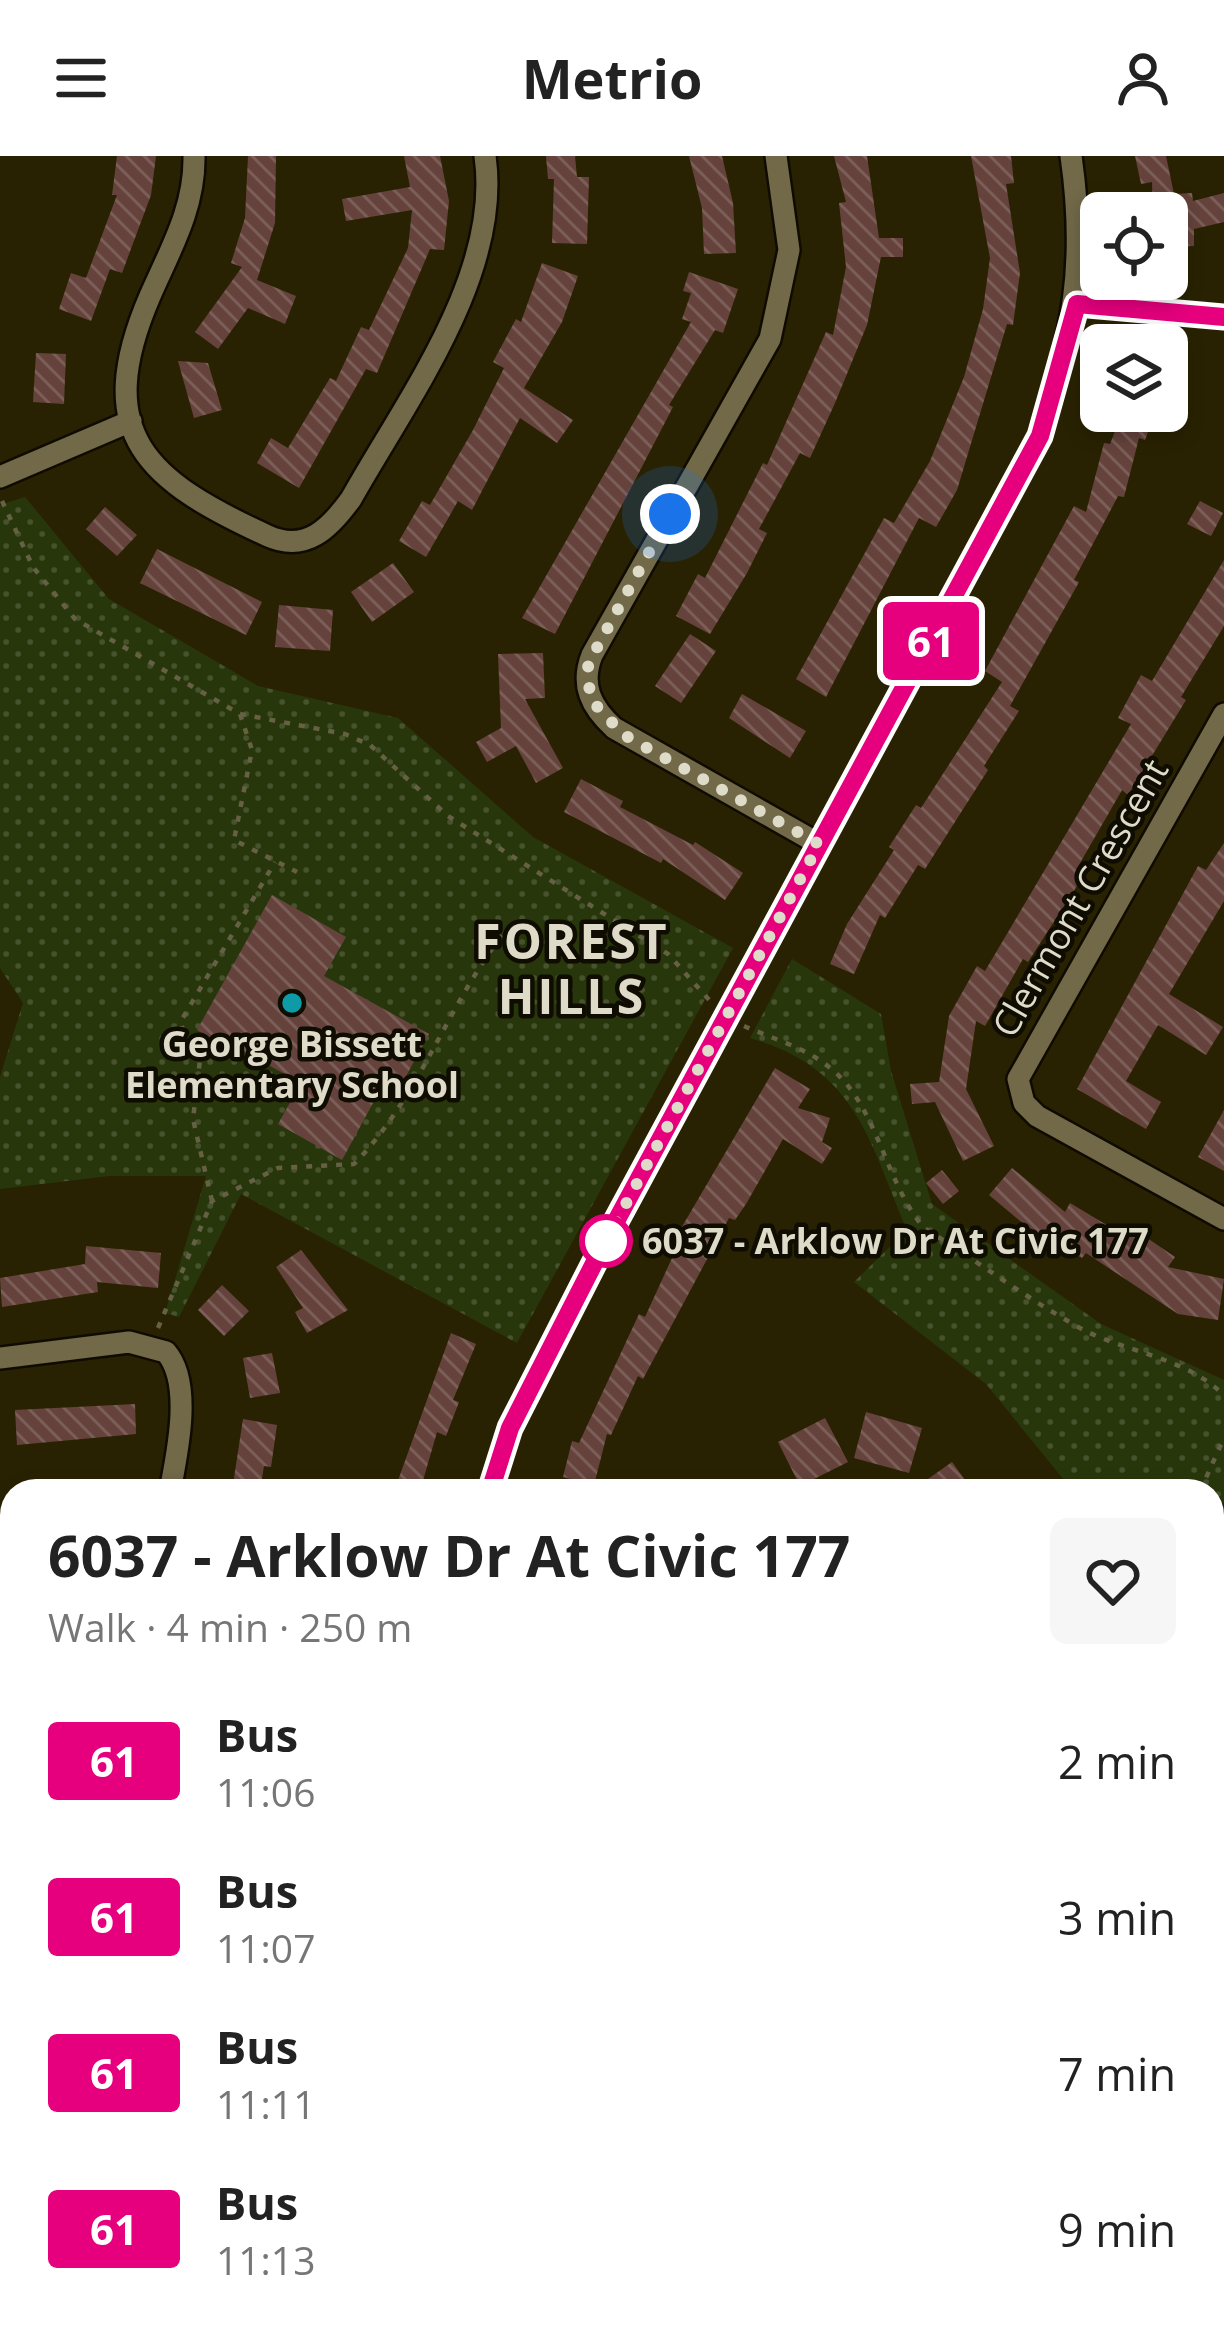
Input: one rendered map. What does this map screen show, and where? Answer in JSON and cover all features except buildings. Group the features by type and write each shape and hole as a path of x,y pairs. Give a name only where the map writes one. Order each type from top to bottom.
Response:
{"street":[{"path":"194,156 184,225 149,298 134,346 127,378 131,421 145,456 184,493 284,542 306,540 326,529 351,499 471,278 488,212 485,156"},
{"path":"776,156 789,250 782,302 770,339 592,655 586,675 590,699 614,728 819,844"},
{"path":"494,1479 510,1428 723,1017 1040,436 1077,304 1080,220 1071,156"},
{"path":"1077,304 1224,317"},
{"path":"0,477 131,421"},
{"name":"Clermont Crescent","path":"1224,714 1018,1079 1024,1103 1037,1116 1224,1220"},
{"path":"0,1358 129,1342 151,1345 173,1361 180,1387 171,1479"}],"path":[{"path":"0,496 33,567 75,619 240,714 345,734 370,745 448,816 668,954 723,1017 827,1065 850,1088 908,1208 924,1228 1076,1327 1136,1346 1209,1380 1224,1394"},
{"path":"240,714 252,750 234,840 296,872"},
{"path":"151,1345 212,1201 193,1119 201,1051 184,1037 181,1021 275,862"},
{"path":"212,1201 278,1168 354,1164 403,1102 478,965 506,930"},
{"path":"1205,1479 1224,1438"}],"green space":[{"path":"25,497 109,599 258,686 398,718 533,837 733,948 517,1343 241,1194 179,1317 165,1313 206,1176 109,1176 0,1189 0,1077 23,1003 0,968 0,505"},
{"path":"792,959 881,1014 891,1071 932,1204 1101,1324 1224,1380 1224,1479 1063,1479 986,1384 854,1282 907,1230 869,1138 836,1088 814,1068 750,1038"}],"bus line":[{"name":"61","path":"494,1479 510,1428 608,1236 1040,436 1077,304 1224,317"}],"place":[{"name":"George Bissett Elementary School","path":"292,1003"},
{"name":"6037 - Arklow Dr At Civic 177","path":"606,1241"}],"district":[{"name":"FOREST HILLS","path":"572,970"}],"route":[{"path":"606,1241 819,844 624,735 601,716 590,699 588,664 670,514"}]}
